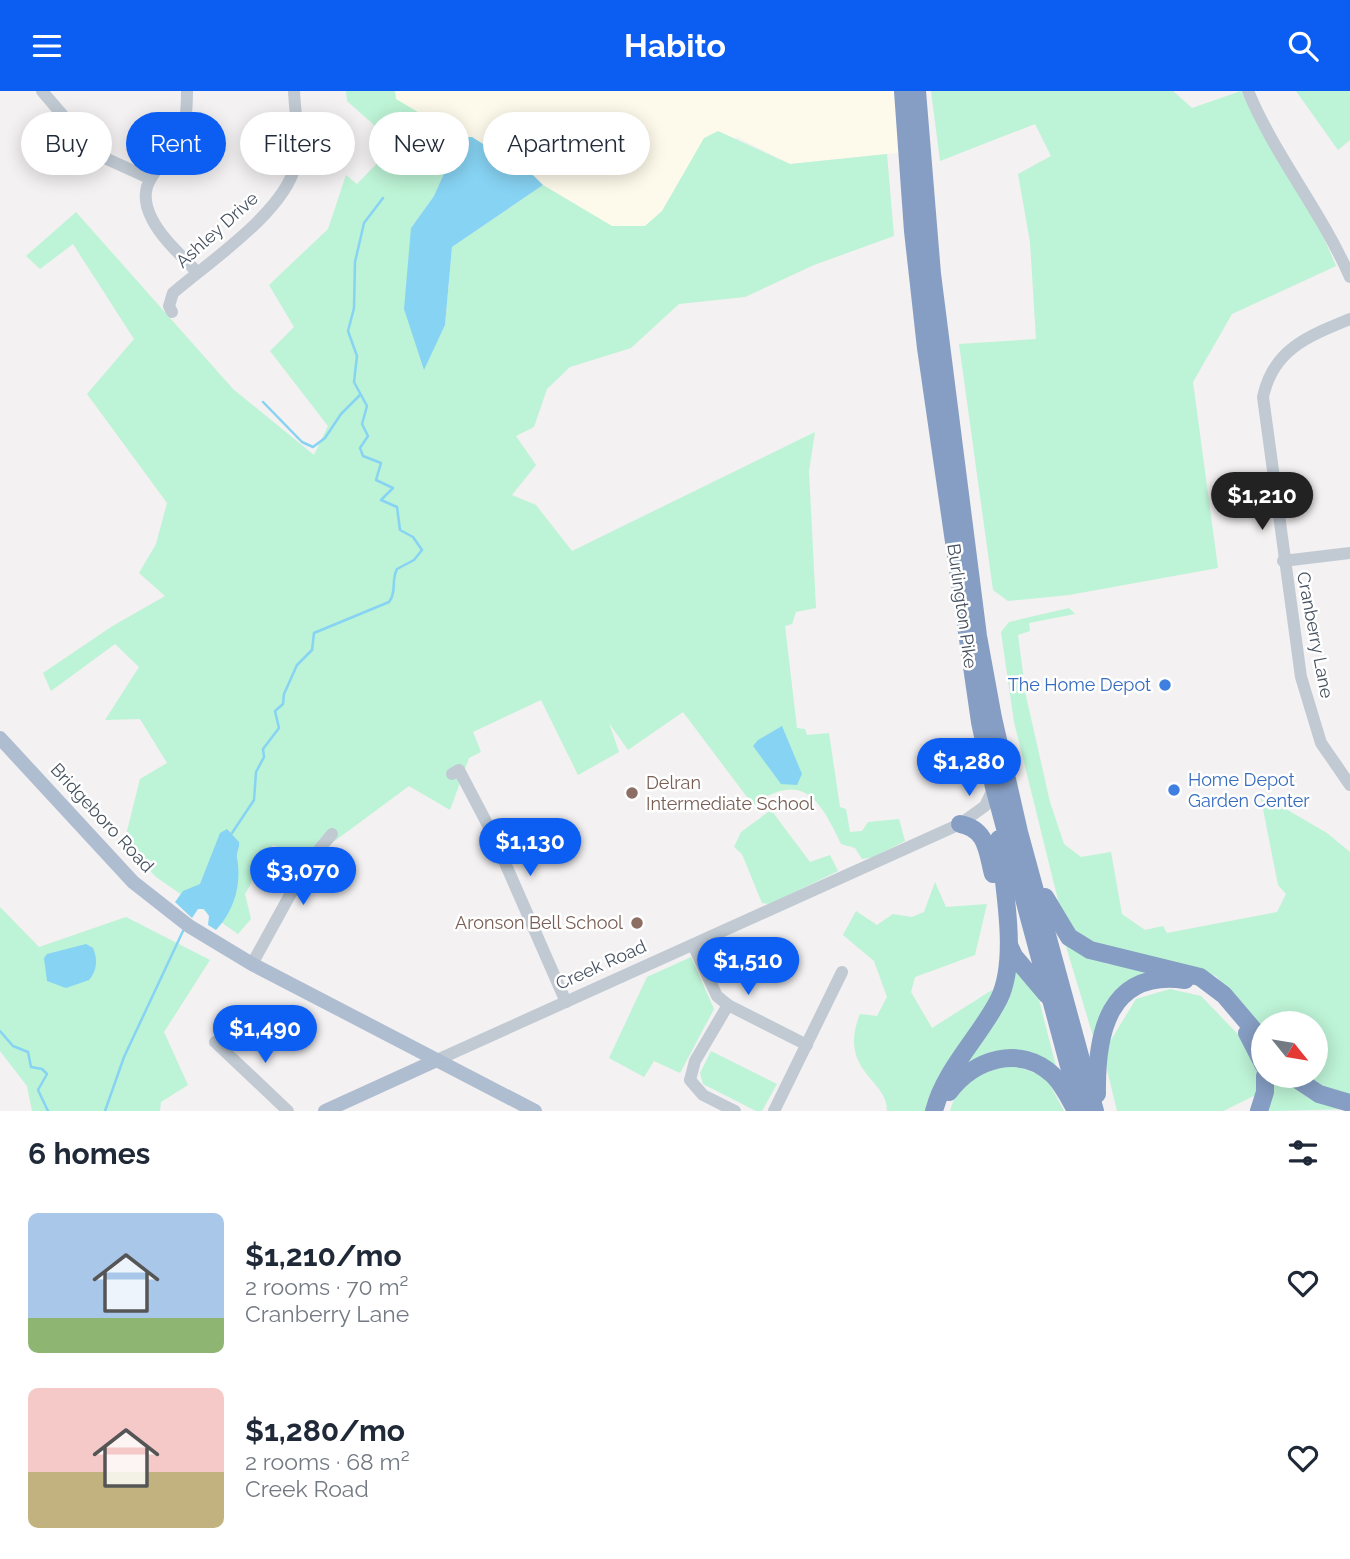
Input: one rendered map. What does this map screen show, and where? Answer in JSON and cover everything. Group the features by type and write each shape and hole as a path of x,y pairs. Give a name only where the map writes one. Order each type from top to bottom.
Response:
{"highway":[{"name":"Burlington Pike","path":"903,91 913,230 926,348 969,658 993,787 1079,1111"},
{"name":"Burlington Pike","path":"917,91 932,274 976,618 993,718 1020,832 1096,1111"},
{"path":"934,1111 951,1071 1000,996 1006,980 1009,946 993,787"},
{"path":"960,824 972,826 983,836 1006,926"},
{"path":"1020,832 1042,891 1069,937 1090,950 1200,977 1224,995 1251,1027"},
{"path":"1009,946 1014,957 1051,999"},
{"path":"1096,1111 1097,1046 1105,1019 1122,996 1133,987 1158,979 1186,980 1214,995 1251,1039"},
{"path":"942,1111 949,1092 969,1070 997,1059 1013,1058 1035,1064 1052,1075 1079,1111"},
{"path":"1259,1111 1265,1089"},
{"path":"1312,1089 1319,1094 1350,1103"}],"main road":[{"name":"Bridgeboro Road","path":"0,737 133,882 189,926 252,964 528,1109"},
{"name":"Creek Road","path":"325,1111 437,1060"}],"street":[{"path":"42,91 96,154 149,178"},
{"path":"187,91 186,115 181,135 149,178 146,192 152,220 197,272"},
{"name":"Ashley Drive","path":"172,312 169,306 173,293 281,197 295,169 298,153 294,91"},
{"path":"1248,91 1263,125 1321,216 1350,277"},
{"name":"Cranberry Lane","path":"1350,319 1306,337 1286,350 1272,368 1265,388 1264,419 1301,677 1317,729 1328,754 1350,785"},
{"path":"1283,561 1350,553"},
{"path":"456,772 491,831 566,1002"},
{"name":"Creek Road","path":"437,1060 960,824 985,806 993,787"},
{"path":"252,964 307,864 332,834"},
{"path":"693,946 717,996 728,1005 807,1045"},
{"path":"774,1111 842,972"},
{"path":"728,1005 690,1074 691,1083 703,1095 735,1111"},
{"path":"215,1042 288,1111"}],"shaded area":[{"path":"395,91 903,91 907,152 790,164 737,137 687,168 662,211 645,226 612,226 543,185 475,230 442,175 469,175 469,112 404,112 396,99"}],"green space":[{"path":"346,91 395,91 396,99 418,112 369,112 369,121 347,101"},
{"path":"931,91 1173,91 1192,108 1241,91 1315,221 1336,266 1232,314 1193,382 1218,568 1069,595 1008,601 993,590 959,344 1036,339 1030,242 1018,174 1051,156 1035,124 940,161"},
{"path":"1296,91 1350,91 1350,140 1338,150"},
{"path":"718,131 790,164 887,154 894,236 814,265 745,297 679,304 631,348 570,367 547,389 534,427 516,436 536,465 512,495 536,505 572,551 815,432 809,471 816,608 796,612 792,624 785,626 797,728 805,729 807,735 829,733 840,807 846,809 850,832 862,831 868,822 899,819 905,841 874,857 862,859 855,848 841,844 825,813 807,794 797,790 784,790 753,805 683,712 628,750 609,723 619,752 578,775 541,700 473,732 481,752 469,758 450,810 409,786 309,860 273,845 245,894 251,919 238,934 156,877 124,843 140,779 167,763 140,719 105,720 139,667 115,644 51,691 43,673 111,627 165,596 139,573 156,544 167,503 87,394 134,339 73,244 40,269 26,256 76,212 233,389 314,455 328,426 270,351 294,327 269,285 328,229 346,175 357,184 369,172 369,175 443,175 434,196 411,228 424,369 445,325 452,247 543,185 612,226 645,226 662,211 704,138"},
{"path":"1069,608 1075,614 1029,623 1030,631 1018,635 1026,696 1050,802 1064,844 1081,857 1111,852 1122,914 1145,930 1163,926 1167,933 1277,912 1286,894 1278,885 1260,794 1327,833 1350,852 1350,1098 1324,1089 1328,1089 1328,1011 1251,1011 1251,1018 1216,976 1179,963 1098,946 1072,933 1062,916 1014,722 1001,632 1009,622"},
{"path":"771,810 810,862 830,855 838,871 770,904 762,903 742,854 734,847 741,832"},
{"path":"935,882 946,907 987,904 975,955 915,977 911,992 932,1028 992,990 995,994 928,1099 925,1111 887,1111 880,1091 859,1062 855,1049 855,1034 860,1014 877,1016 887,997 874,961 843,935 856,911 877,925 893,914 912,917 924,912"},
{"path":"0,907 39,947 126,917 210,960 164,1032 188,1085 161,1102 160,1111 32,1111 27,1086 0,1051"},
{"path":"1065,943 1107,964 1166,971 1136,979 1118,991 1106,1008 1093,1036"},
{"path":"691,957 714,1009 680,1073 654,1061 644,1077 609,1058 647,977"},
{"path":"1015,965 1037,992 1058,1074 1012,1051 957,1072"},
{"path":"1170,989 1201,996 1251,1048 1251,1089 1261,1089 1262,1092 1223,1111 1117,1111 1103,1053 1136,999"},
{"path":"711,1051 777,1084 762,1111 756,1111 703,1084 700,1073"},
{"path":"1010,1064 1046,1077 1064,1111 950,1111 959,1091 972,1078"},
{"path":"1267,1089 1299,1089 1308,1098 1350,1109 1265,1111"}],"water":[{"path":"469,137 483,144 483,175 532,175 543,185 452,247 445,325 424,370 404,309 411,228 434,196 443,175 469,175"},
{"path":"782,726 802,774 797,785 781,784 753,746 758,740"},
{"path":"227,829 239,842 238,878 232,906 216,930 208,925 209,916 204,909 198,909 192,918 175,902 183,891 200,884 220,833"},
{"path":"86,944 93,948 96,956 94,973 89,980 66,988 47,981 44,958 47,954"}],"waterway":[{"path":"232,833 254,800 256,772 264,757 263,749 279,728 275,711 283,704 284,694 297,665 312,650 314,633 389,602 397,569 414,560 422,550 413,537 400,530 397,507 381,500 393,488 376,480 381,463 363,456 360,448 368,436 362,424 367,406 354,382 357,356 348,331 354,308 355,262 364,223 383,198"},
{"path":"263,402 302,442 313,447 325,438 341,414 360,395"},
{"path":"105,1111 124,1057 183,931"},
{"path":"0,1031 13,1046 28,1052 31,1067 42,1069 47,1074 38,1090 48,1111"}],"place":[{"name":"The Home Depot","path":"1165,685"},
{"name":"Home Depot Garden Center","path":"1174,790"},
{"name":"Delran Intermediate School","path":"632,793"},
{"name":"Aronson Bell School","path":"637,923"}]}
